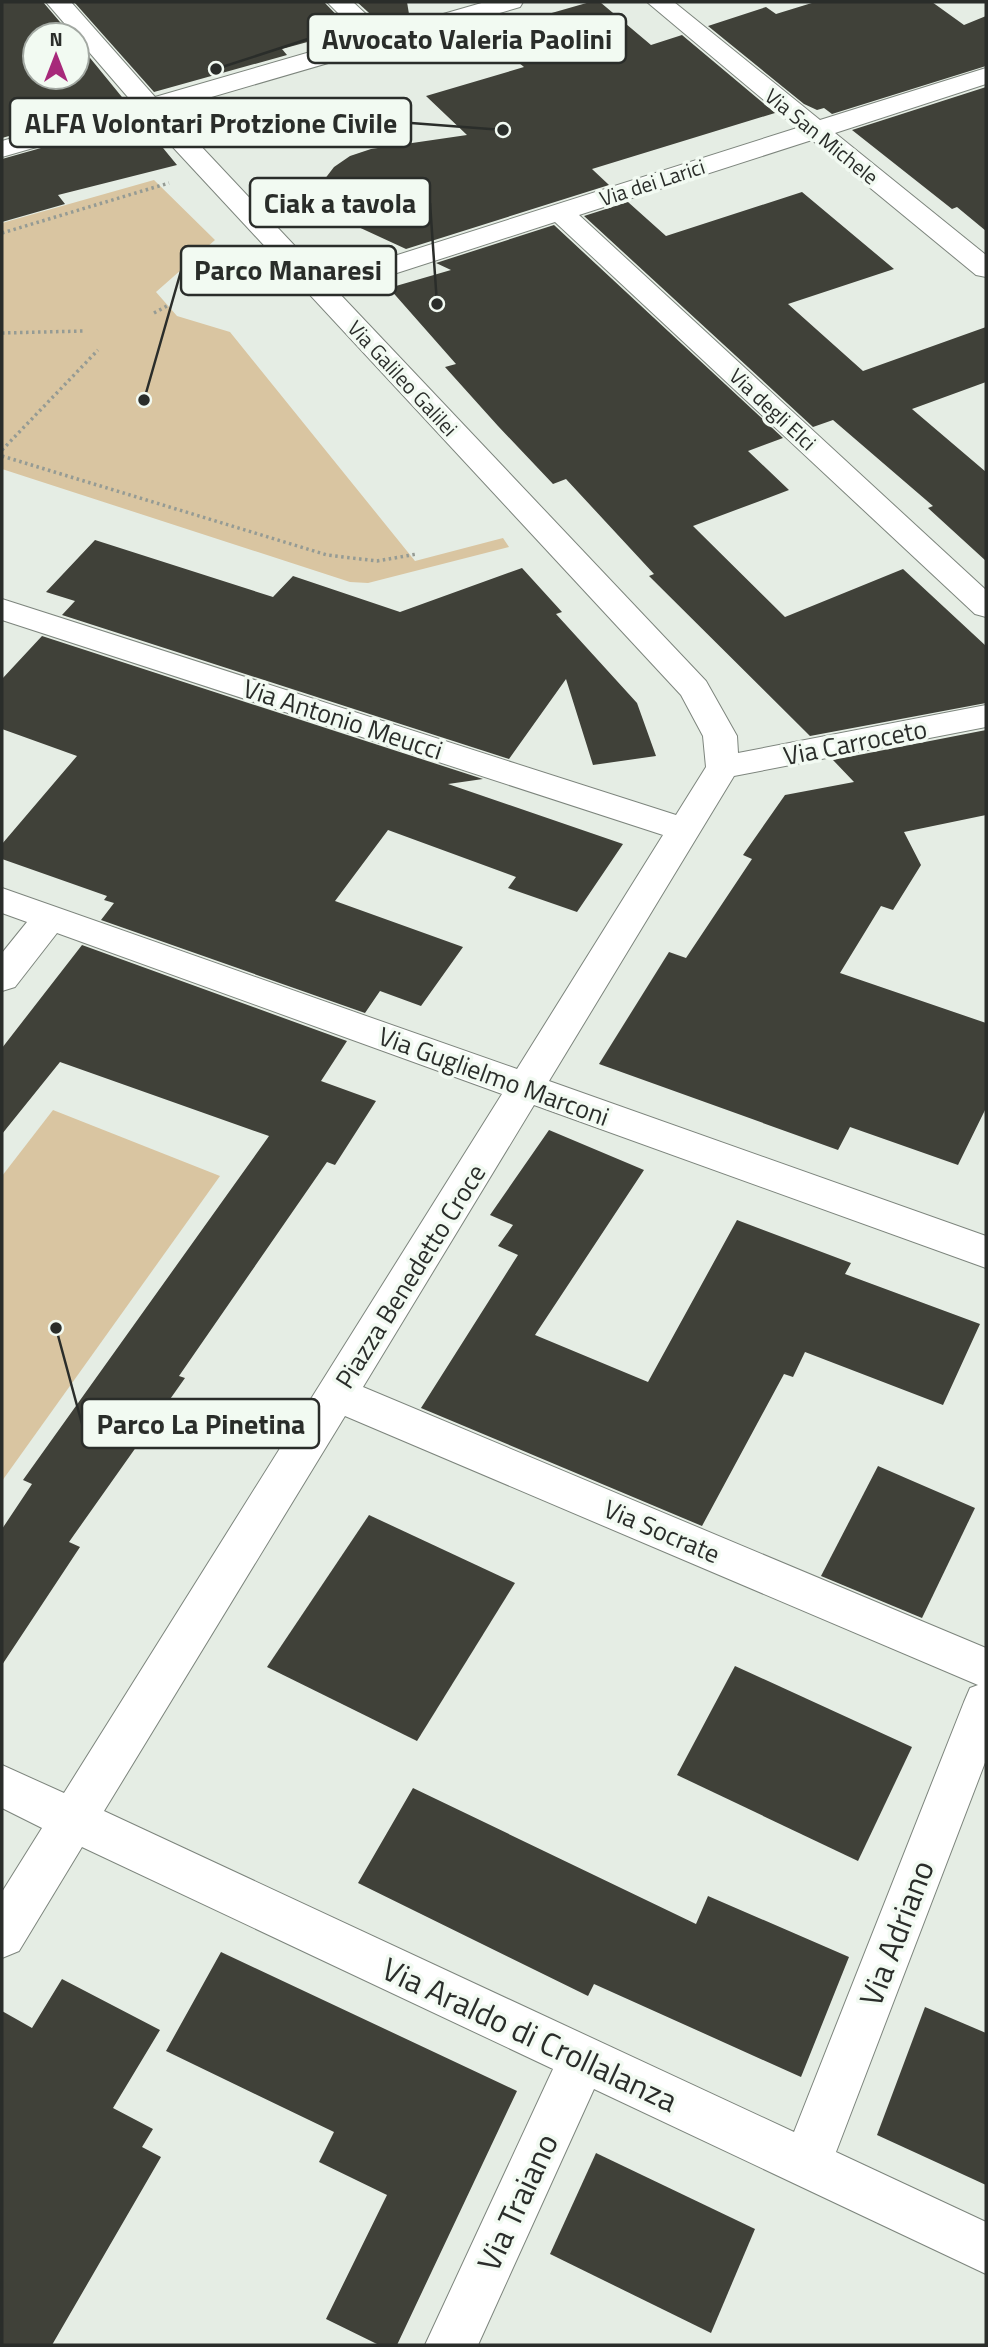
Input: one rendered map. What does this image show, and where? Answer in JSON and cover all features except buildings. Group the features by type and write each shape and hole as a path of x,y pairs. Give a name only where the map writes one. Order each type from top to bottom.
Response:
{"street":[{"name":"Via Galileo Galilei","path":"58,2 149,106 694,689 720,737 723,767"},
{"path":"339,2 379,40"},
{"path":"2,149 511,2"},
{"name":"Via San Michele","path":"659,2 986,269"},
{"name":"Via dei Larici","path":"319,289 986,76"},
{"name":"Via degli Elci","path":"560,212 986,607"},
{"name":"Via Antonio Meucci","path":"2,610 685,830"},
{"name":"Via Carroceto","path":"723,767 986,716"},
{"name":"Piazza Benedetto Croce","path":"2,1935 723,767"},
{"name":"Via Guglielmo Marconi","path":"2,900 986,1252"},
{"path":"2,978 50,918"},
{"name":"Via Socrate","path":"337,1394 986,1668"},
{"name":"Via Adriano","path":"807,2164 986,1702"},
{"name":"Via Araldo di Crollalanza","path":"2,1786 986,2248"},
{"name":"Via Traiano","path":"451,2345 583,2059"}],"path":[{"path":"2,233 176,181"},
{"path":"154,313 167,306"},
{"path":"2,333 84,331"},
{"path":"2,450 98,350"},
{"path":"2,456 327,555 377,561 417,554"}],"shaded area":[{"path":"154,180 215,240 156,292 177,316 230,332 415,561 503,538 509,547 368,583 350,582 2,469 2,223"},
{"path":"53,1110 220,1176 2,1481 2,1176"}],"place":[{"name":"Avvocato Valeria Paolini","path":"216,69"},
{"name":"ALFA Volontari Protzione Civile","path":"503,130"},
{"name":"Ciak a tavola","path":"437,304"},
{"name":"Parco Manaresi","path":"144,400"},
{"name":"Parco La Pinetina","path":"56,1328"}]}
